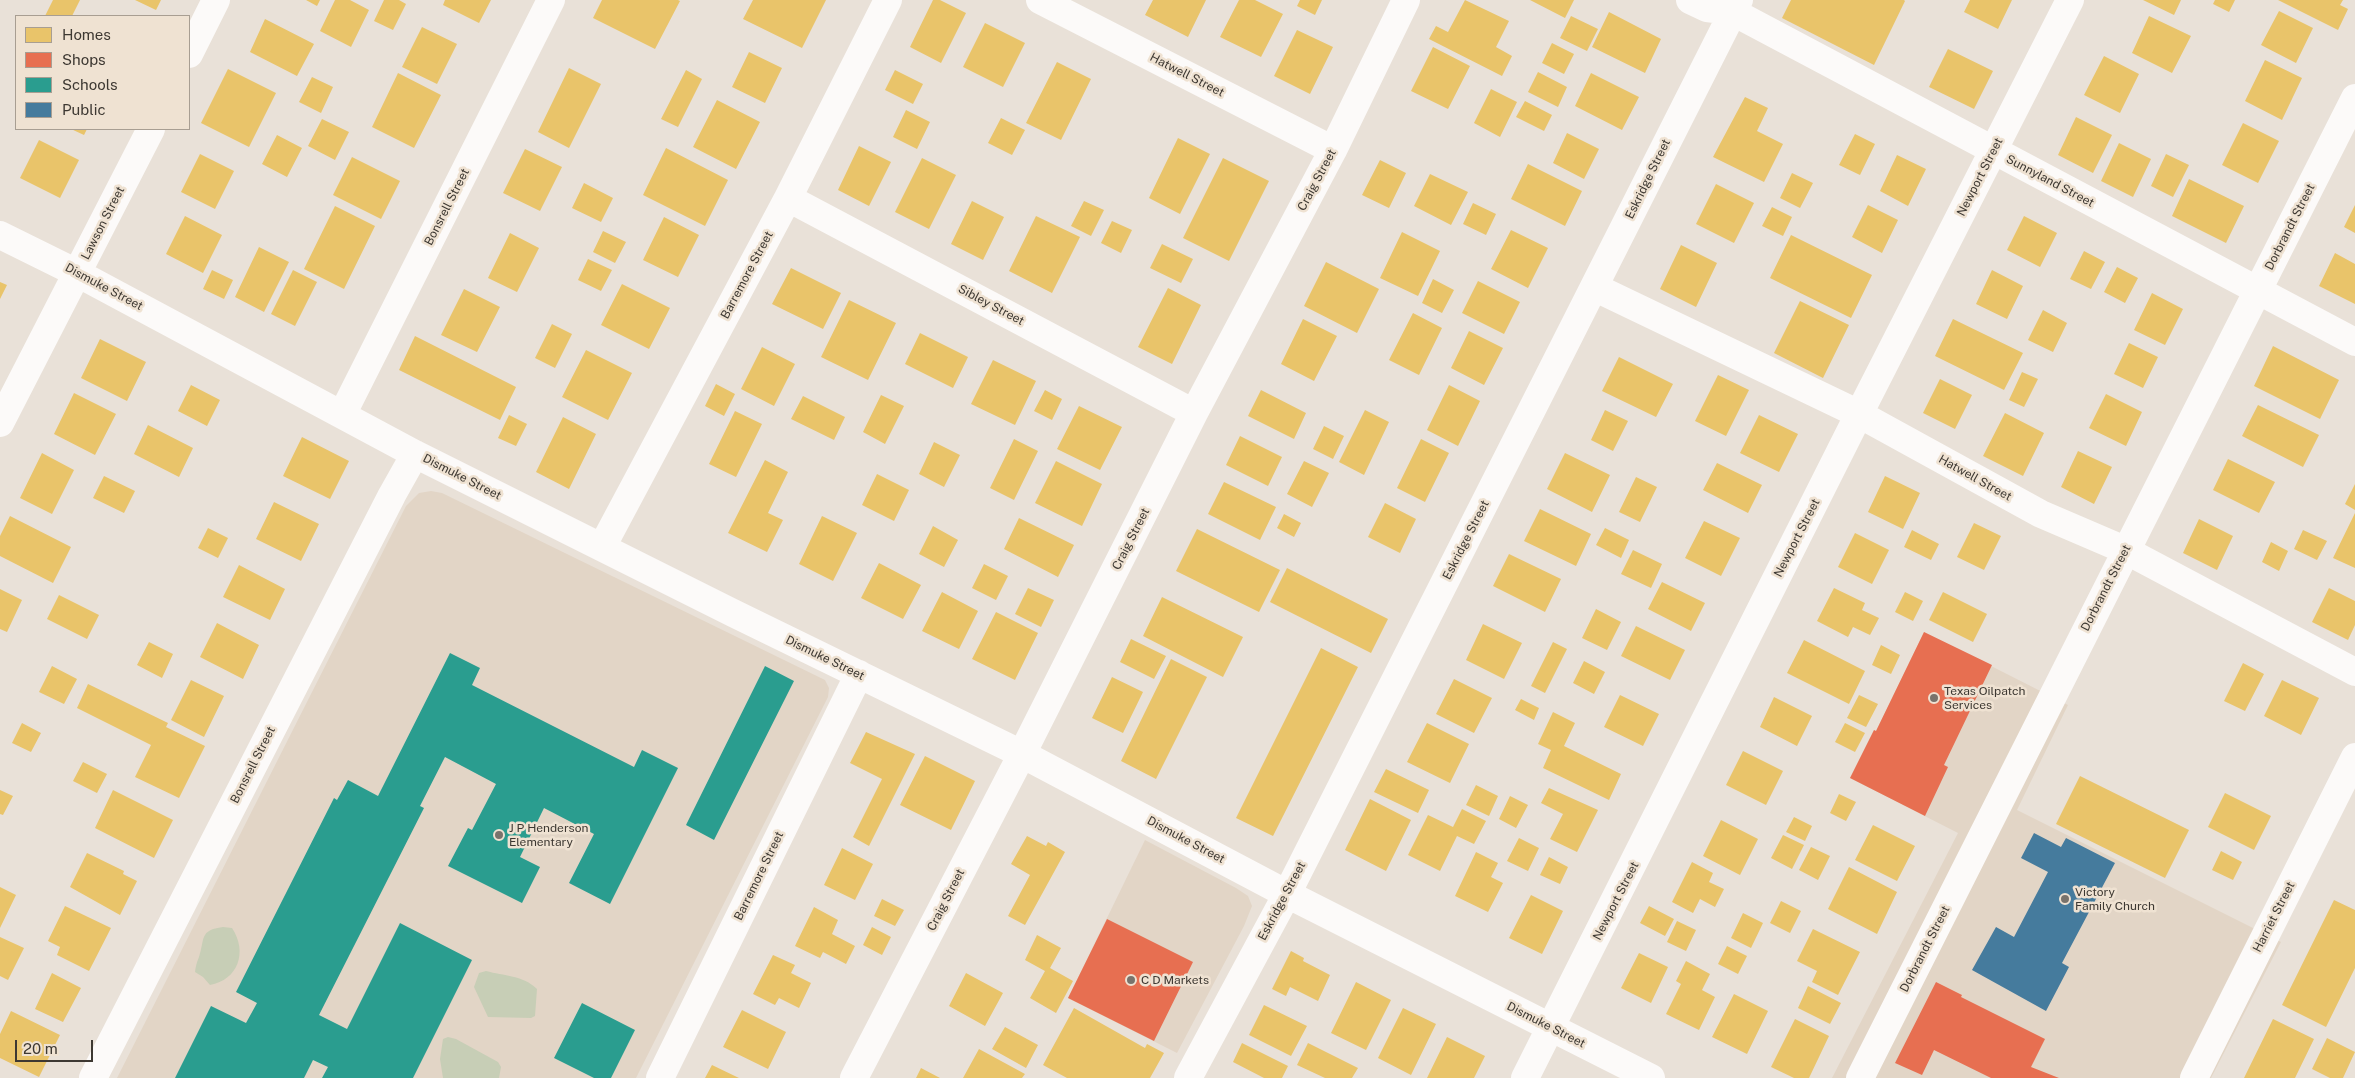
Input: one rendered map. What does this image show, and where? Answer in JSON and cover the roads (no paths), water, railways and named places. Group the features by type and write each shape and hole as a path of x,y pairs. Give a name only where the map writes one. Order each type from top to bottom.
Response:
{"street":[{"path":"190,52 216,0"},
{"name":"Bonsrell Street","path":"343,414 552,0"},
{"name":"Barremore Street","path":"602,547 788,198 888,0"},
{"name":"Hatwell Street","path":"1040,0 1333,150"},
{"name":"Craig Street","path":"854,1078 1022,754 1194,413 1333,150 1406,0"},
{"name":"Sunnyland Street","path":"1690,0 1707,8 1735,6 1993,151 2355,342"},
{"name":"Newport Street","path":"1525,1078 1552,1028 1859,414 2070,0"},
{"name":"Eskridge Street","path":"1188,1078 1287,894 1735,6"},
{"name":"Dorbrandt Street","path":"1860,1078 2125,550 2355,98"},
{"name":"Lawson Street","path":"0,423 150,130"},
{"name":"Sibley Street","path":"788,198 1194,413"},
{"name":"Dismuke Street","path":"0,235 77,272 415,454 1022,754 1287,894 1651,1078"},
{"name":"Hatwell Street","path":"1594,287 1859,414 2041,514 2125,550 2355,672"},
{"name":"Bonsrell Street","path":"93,1078 392,495 415,454"},
{"name":"Barremore Street","path":"660,1078 859,674"},
{"name":"Harriet Street","path":"2194,1078 2355,757"}],"place":[{"name":"Texas Oilpatch Services","path":"1934,698"},
{"name":"J P Henderson Elementary","path":"499,835"},
{"name":"Victory Family Church","path":"2065,899"},
{"name":"C D Markets","path":"1131,980"}]}
